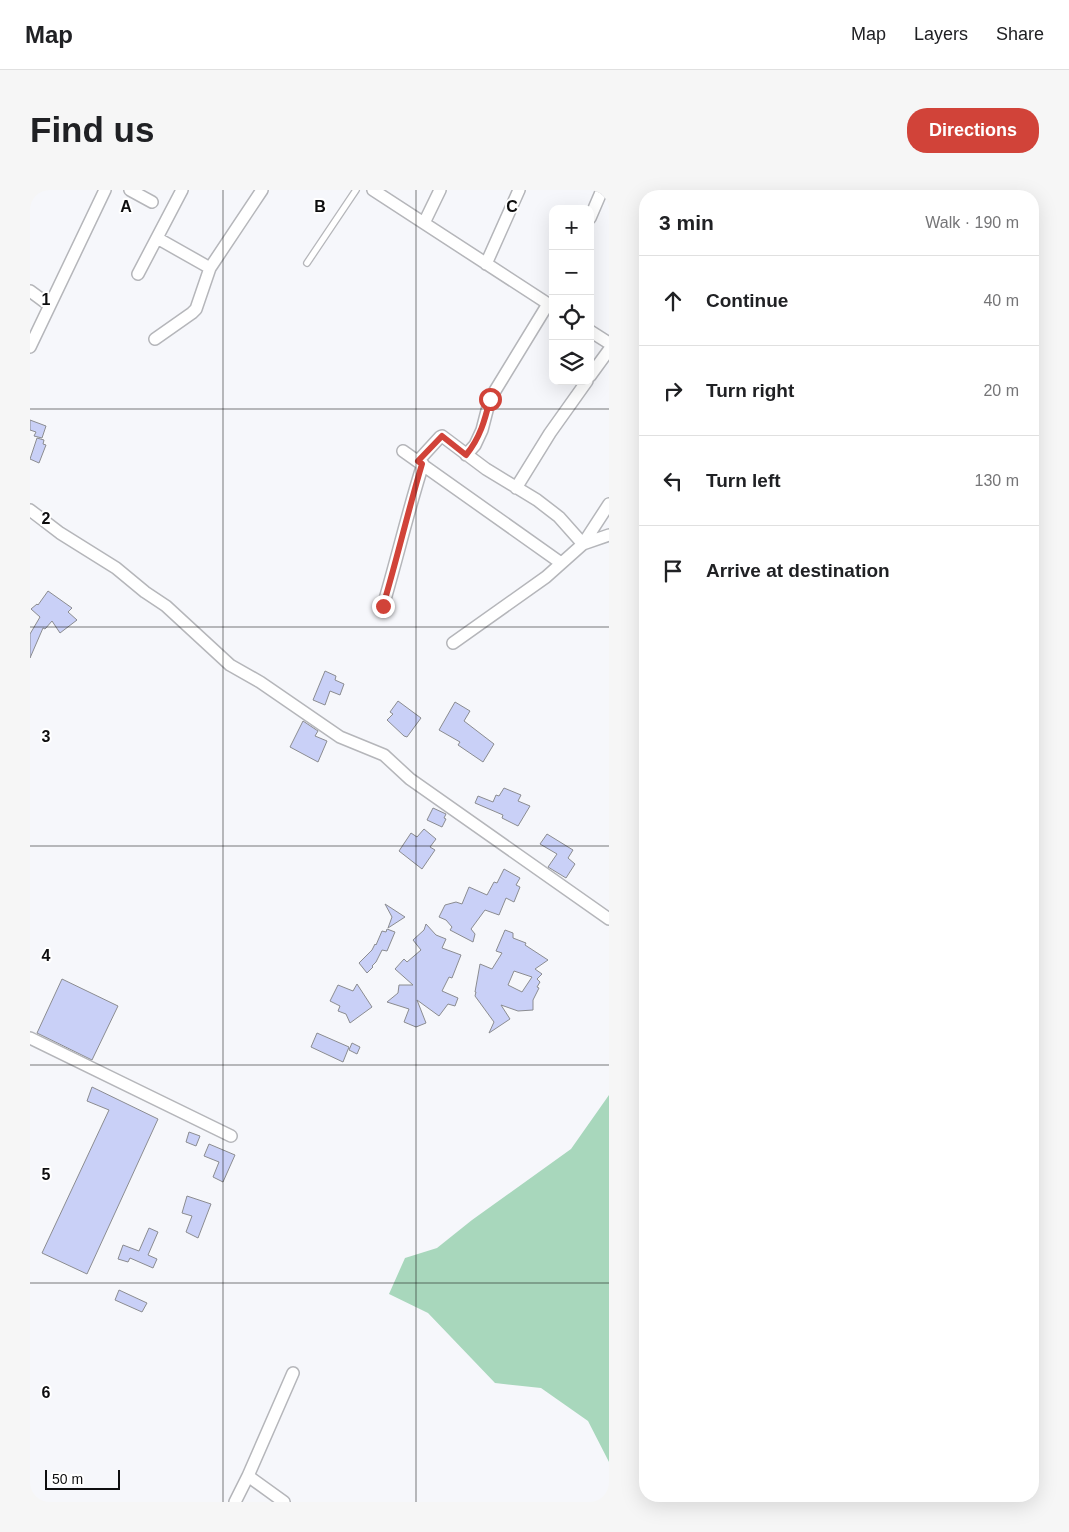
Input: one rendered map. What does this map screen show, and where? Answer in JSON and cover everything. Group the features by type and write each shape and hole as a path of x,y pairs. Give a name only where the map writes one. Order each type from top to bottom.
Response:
{"street":[{"path":"30,347 106,190"},
{"path":"130,190 152,202"},
{"path":"138,274 182,190"},
{"path":"155,339 196,309 210,268 262,190"},
{"path":"373,190 549,304"},
{"path":"424,223 440,190"},
{"path":"486,264 519,190"},
{"path":"594,209 602,190"},
{"path":"157,238 210,268"},
{"path":"30,291 49,305"},
{"path":"466,455 475,445 482,430 490,399 549,308"},
{"path":"594,334 609,343"},
{"path":"594,371 609,350"},
{"path":"516,488 550,433 584,385"},
{"path":"383,606 401,546 420,463 442,436 466,455 559,517 582,544"},
{"path":"403,451 561,563"},
{"path":"453,643 546,576 561,563 582,544 609,504"},
{"path":"30,510 60,533 116,568 145,592 166,606 230,665 260,682 340,737 384,755 410,779 609,919"},
{"path":"582,544 609,535"},
{"path":"30,1038 231,1136"},
{"path":"235,1502 293,1373"},
{"path":"248,1476 284,1502"}],"lane":[{"path":"307,263 356,190"}],"green space":[{"path":"609,1095 609,1462 588,1421 541,1388 495,1383 428,1313 389,1294 405,1258 437,1248 472,1220 571,1149"}],"building":[{"path":"30,420 46,426 42,438 34,436 36,432 30,430"},
{"path":"37,438 44,440 43,444 46,445 39,463 30,459"},
{"path":"48,591 72,608 68,612 77,620 60,633 52,621 45,629 43,628 30,658 30,634 40,617 31,609 38,605"},
{"path":"325,671 336,676 335,680 344,684 340,695 330,691 325,705 313,700"},
{"path":"398,701 421,718 407,737 387,720 393,714 390,712"},
{"path":"455,702 470,711 464,721 494,744 483,762 458,745 460,742 439,730"},
{"path":"303,721 318,731 315,736 327,741 318,762 290,747"},
{"path":"504,788 521,795 518,801 530,806 518,826 502,818 503,815 475,803 478,796 493,802 496,795 499,796"},
{"path":"433,808 446,814 442,827 427,820"},
{"path":"424,829 436,839 430,847 435,850 422,869 399,851 411,833 417,837"},
{"path":"547,834 573,850 568,858 575,864 566,878 548,867 557,854 540,844"},
{"path":"504,869 520,878 516,885 520,887 514,902 506,898 499,915 485,910 471,929 475,934 473,942 450,930 452,927 446,920 439,917 445,905 456,902 462,904 469,887 487,895 494,882 497,883"},
{"path":"385,904 405,917 388,928 392,917"},
{"path":"426,924 436,935 446,939 442,948 461,955 452,978 449,977 442,991 458,998 455,1006 448,1004 439,1016 417,1000 426,1023 416,1027 404,1022 409,1009 387,1002 398,993 399,985 413,985 395,969 404,959 407,962 421,950 413,940 424,930"},
{"path":"387,929 395,932 387,951 382,950 373,967 367,973 359,963 376,945 382,931 386,932"},
{"path":"505,930 513,933 513,938 526,943 525,945 548,960 535,969 542,974 537,979 540,982 533,1000 533,1010 518,1011 501,1005 510,1019 489,1033 494,1022 475,996 475,992 480,964 492,969 502,953 496,951","holes":["514,971 532,977 522,992 508,985"]},
{"path":"62,979 118,1006 92,1060 37,1033"},
{"path":"357,984 372,1007 350,1023 346,1014 338,1011 340,1006 330,1001 338,985 353,991"},
{"path":"317,1033 349,1047 343,1062 311,1047"},
{"path":"352,1043 360,1047 357,1054 349,1050"},
{"path":"92,1087 158,1119 87,1274 42,1253 109,1110 87,1101"},
{"path":"189,1132 200,1136 196,1146 186,1142"},
{"path":"209,1144 235,1155 223,1182 213,1177 219,1162 204,1156"},
{"path":"187,1196 211,1204 198,1238 186,1232 192,1216 182,1213"},
{"path":"149,1228 158,1232 148,1255 157,1259 153,1268 130,1258 128,1262 118,1259 123,1245 139,1251"},
{"path":"119,1290 147,1303 142,1312 115,1300"}],"route":[{"path":"383,606 422,464 418,461 442,436 447,438 466,455 475,445 482,430 490,399"}]}
